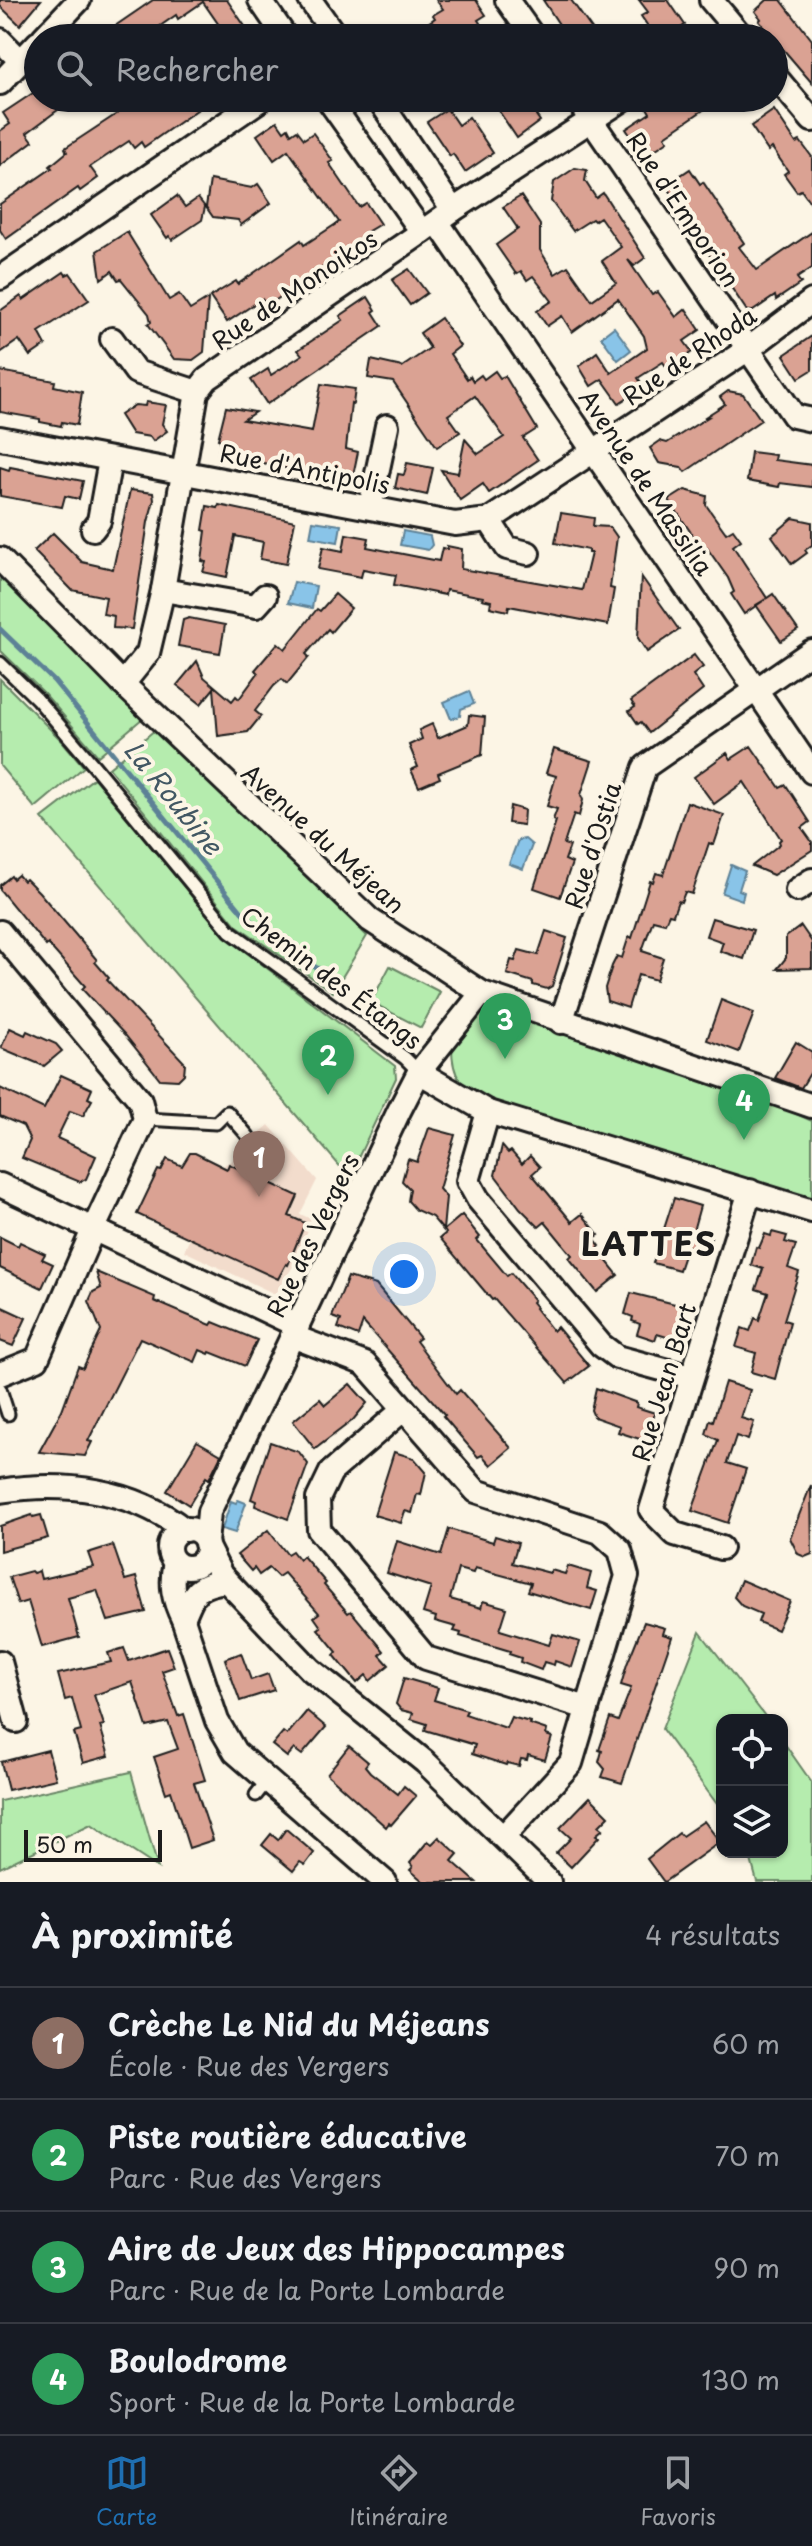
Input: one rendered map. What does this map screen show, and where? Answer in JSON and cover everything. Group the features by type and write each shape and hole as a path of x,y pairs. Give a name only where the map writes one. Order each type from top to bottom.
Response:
{"street":[{"path":"56,24 79,0"},
{"path":"260,0 276,24"},
{"path":"310,0 327,24"},
{"path":"507,0 524,24"},
{"path":"711,0 724,24"},
{"path":"0,40 21,61"},
{"path":"0,83 24,58"},
{"path":"788,92 812,120"},
{"path":"0,278 243,112"},
{"name":"Avenue de Massilia","path":"340,112 438,221 812,772"},
{"name":"Avenue de Massilia","path":"385,112 438,221"},
{"name":"Rue d'Emporion","path":"586,112 794,416 812,420"},
{"name":"Rue de Monoikos","path":"197,392 207,379 604,112"},
{"name":"Rue de Rhoda","path":"594,450 747,350 812,301"},
{"path":"112,339 136,372 197,392 163,590 148,653 123,684"},
{"path":"370,507 387,426"},
{"name":"Rue d'Antipolis","path":"0,438 455,524 489,520 594,450"},
{"path":"93,529 99,521 110,460"},
{"path":"489,520 507,548 528,553"},
{"name":"Avenue du Méjean","path":"0,559 123,684 370,920 432,963 482,993 812,1106"},
{"path":"163,590 256,606 265,596"},
{"name":"Rue d'Ostia","path":"561,1022 645,767 812,651"},
{"path":"0,932 140,1100 145,1119 37,1359 0,1374"},
{"name":"Rue des Vergers","path":"190,1548 419,1072 482,993"},
{"path":"419,1072 488,1112 812,1211"},
{"path":"488,1112 468,1181 478,1199 601,1345 617,1357 691,1377"},
{"path":"0,1185 365,1364 476,1491 600,1532 620,1550 627,1576 571,1763 504,1836"},
{"name":"Rue Jean Bart","path":"721,1548 675,1534 651,1510 750,1191"},
{"path":"404,1409 331,1472 318,1499 319,1530 426,1658 587,1708"},
{"path":"0,1491 65,1487 98,1491 150,1507 224,1578 310,1669 425,1762 549,1882"},
{"path":"190,1548 170,1580 175,1602 225,1738 262,1788 385,1882"},
{"path":"183,1619 197,1589 224,1578"},
{"path":"0,1662 16,1721"}],"lane":[{"name":"Chemin des Étangs","path":"0,663 37,699 230,931 405,1058 419,1072"},
{"path":"145,1119 216,1123 227,1112 248,1136"},
{"path":"0,1389 8,1414"}],"shaded area":[{"path":"269,1125 317,1180 300,1214 311,1219 300,1256 275,1294 184,1251 225,1164"}],"green space":[{"path":"0,576 143,718 98,756 44,693 0,650"},
{"path":"0,679 84,767 35,808 0,766"},
{"path":"156,729 367,936 333,992 236,925 109,768"},
{"path":"94,778 225,936 395,1066 396,1078 349,1177 42,818"},
{"path":"390,966 440,992 421,1028 371,1002"},
{"path":"488,1008 772,1103 812,1121 812,1202 501,1107 479,1095 458,1078 452,1058 452,1044"},
{"path":"700,1632 763,1714 716,1714 716,1803 662,1729"},
{"path":"788,1749 812,1783 812,1882 757,1882 751,1858 788,1858"},
{"path":"131,1772 158,1868 91,1824 0,1868 0,1801"}],"water":[{"path":"614,327 631,350 618,360 601,337"},
{"path":"313,521 341,525 338,542 310,537"},
{"path":"403,531 430,536 432,545 428,550 400,545"},
{"path":"294,582 316,586 312,608 288,603"},
{"path":"469,691 474,704 461,709 460,716 451,719 444,702"},
{"path":"525,839 532,845 523,869 509,864 518,840"},
{"path":"731,865 745,871 739,890 744,892 742,900 722,893"},
{"path":"238,1500 246,1503 235,1533 222,1529 231,1501 236,1503"}],"building":[{"path":"0,0 41,0 20,25 0,6"},
{"path":"153,0 227,0 243,24 218,24 203,2 178,19 176,15 163,24 118,24"},
{"path":"436,0 476,0 486,15 478,20 481,24 426,24 443,9"},
{"path":"543,0 571,0 588,24 559,24"},
{"path":"639,0 668,0 684,24 646,24 641,16 648,12"},
{"path":"767,0 781,0 812,40 812,83 788,55 788,24 762,24 755,11"},
{"path":"24,99 24,112 55,112 27,133 33,141 0,166 0,131 10,124 3,113"},
{"path":"120,112 194,112 144,147 141,142 134,148 129,141 90,167 98,178 80,191 78,188 6,239 0,230 0,204 52,168 50,166 67,152 65,148"},
{"path":"442,112 449,112 458,125 469,117 493,153 465,172 427,122"},
{"path":"499,112 534,112 540,121 517,138"},
{"path":"700,112 665,136 668,141 650,153 648,149 642,153 626,129 650,113"},
{"path":"775,112 796,143 800,141 812,157 812,205 801,190 797,192 784,174 788,171 772,148 768,151 751,126"},
{"path":"277,121 284,131 288,128 291,134 297,130 304,139 313,133 359,207 366,203 380,224 365,233 364,241 311,275 313,278 295,290 267,306 262,299 227,322 210,297 236,281 238,284 301,240 304,245 339,222 288,150 274,160 257,135"},
{"path":"575,168 587,170 585,181 596,198 603,193 645,258 634,266 628,260 652,295 658,292 676,317 686,309 700,330 684,341 692,352 668,369 663,362 638,378 644,387 619,403 602,379 591,386 579,366 597,352 611,373 647,348 644,336 618,299 572,332 562,316 547,326 537,311 552,301 533,276 527,280 521,271 516,274 496,245 518,229 503,207 521,196 540,225 540,250 555,274 568,266 592,300 616,283 602,261 621,247 600,217 573,231 551,201 554,182"},
{"path":"690,169 700,184 703,182 744,243 739,247 757,270 812,232 812,268 797,278 801,283 776,300 775,296 753,311 747,311 666,185"},
{"path":"210,180 252,188 258,184 271,203 241,225 238,220 213,217 206,207"},
{"path":"177,196 185,207 198,198 205,207 202,220 172,240 169,236 167,238 151,215"},
{"path":"127,232 169,300 179,294 190,310 208,299 204,352 193,360 174,359 148,324 151,322 149,314 112,271 101,279 97,251"},
{"path":"409,269 427,293 410,305 392,280"},
{"path":"64,272 66,275 70,273 89,300 39,332 46,345 30,356 19,340 0,353 0,311 21,296 23,300"},
{"path":"368,297 382,326 267,404 251,380 268,369 271,375 302,355 298,350 343,320 340,316"},
{"path":"441,318 460,346 450,354 467,379 470,376 473,381 481,375 484,379 495,371 500,378 505,376 537,429 523,438 538,460 489,493 483,484 460,500 441,470 458,473 465,439 478,454 504,437 475,396 448,415 460,432 437,447 393,382 368,378 371,360 402,367 430,348 420,333"},
{"path":"812,336 812,370 799,378 784,355"},
{"path":"0,371 55,381 54,386 82,392 77,425 62,422 61,426 0,412"},
{"path":"321,384 355,389 346,449 358,452 352,480 218,453 226,407 255,412 243,420 312,432"},
{"path":"728,391 743,394 761,420 685,472 681,467 659,463 650,448 660,441 667,443 708,417 705,417 725,404 720,397"},
{"path":"146,402 166,405 162,424 167,431 153,441 150,437 132,434 120,415 135,405 145,406"},
{"path":"751,452 775,455 774,460 812,465 812,487 780,483 779,487 747,481"},
{"path":"407,463 433,468 427,495 395,488 398,474 404,475"},
{"path":"0,467 83,481 79,499 65,496 62,507 0,496"},
{"path":"130,490 153,493 154,500 132,629 113,628 114,616 103,614 106,597 72,590 34,551 53,533 82,562 113,569"},
{"path":"685,490 707,496 706,505 726,533 733,529 741,540 733,546 767,598 773,594 798,630 781,641 756,606 744,614 731,594 734,592 728,578 707,548 698,538 696,540 669,500"},
{"path":"219,505 295,521 286,564 260,559 263,542 235,536 227,577 203,572 206,531 203,530 207,506 218,508"},
{"path":"561,513 594,518 593,526 610,527 617,537 608,625 509,606 508,611 490,607 491,601 483,597 446,590 445,595 394,585 396,575 363,569 361,577 318,569 323,547 343,551 346,534 369,538 367,547 439,561 442,548 462,549 461,569 582,590 591,553 555,543"},
{"path":"793,518 812,522 812,545 792,564 772,536"},
{"path":"641,576 679,630 647,652 638,638"},
{"path":"335,594 351,608 331,632 328,629 306,654 309,657 287,684 282,679 274,686 255,711 261,716 248,732 218,736 214,688 201,704 177,685 197,661 204,677 232,701 236,696 239,699 258,673 255,670 278,643 285,649 317,609 320,611"},
{"path":"189,618 225,625 220,653 178,646 183,620"},
{"path":"694,655 703,667 693,675 703,690 649,733 629,711 635,707 631,701"},
{"path":"469,715 485,717 482,755 438,773 440,778 419,787 411,770 418,767 409,745 422,739 419,730 432,724 438,738 468,725"},
{"path":"751,746 780,788 786,785 810,822 802,828 812,842 812,850 773,875 752,866 780,844 781,839 744,782 714,804 694,777 727,753 731,759"},
{"path":"554,749 592,761 581,795 583,800 579,816 574,814 564,844 570,846 565,860 572,863 560,897 534,888 556,821 553,820 557,809 547,806 556,776 546,773"},
{"path":"687,802 724,815 714,845 709,843 692,894 685,892 665,923 653,920 642,951 663,958 656,980 638,975 628,1008 607,1001 605,988 612,966 617,956 622,958 629,936 632,938 650,881 653,882 656,873 663,875"},
{"path":"510,806 524,810 523,825 508,823"},
{"path":"18,875 39,892 97,960 95,962 109,978 107,980 185,1063 184,1074 178,1080 160,1079 82,989 85,986 48,944 46,946 0,890 0,885 11,876 13,879"},
{"path":"712,918 753,930 744,959 720,951 723,942 706,936"},
{"path":"801,926 812,942 812,968 777,969 786,958 786,937"},
{"path":"546,931 567,938 552,986 547,989 507,974 511,960 515,961 519,950 538,955"},
{"path":"721,1000 754,1013 739,1052 707,1040"},
{"path":"10,1028 25,1035 27,1031 56,1044 62,1051 44,1066 1,1048"},
{"path":"796,1042 812,1052 812,1070 801,1088 775,1078"},
{"path":"61,1075 92,1089 88,1098 92,1100 83,1116 70,1111 57,1138 96,1156 86,1179 80,1182 22,1158 30,1140 23,1126 0,1116 0,1088 44,1109"},
{"path":"429,1128 455,1135 439,1189 446,1197 443,1230 432,1217 416,1210 408,1201 410,1189 402,1181 408,1159 417,1162"},
{"path":"502,1146 522,1164 530,1156 540,1167 532,1174 572,1222 582,1214 599,1235 594,1238 600,1246 597,1249 618,1275 597,1292 545,1222 539,1227 495,1175"},
{"path":"190,1153 227,1169 229,1164 298,1196 289,1216 305,1223 288,1265 278,1279 137,1214 158,1170 161,1171 167,1159 182,1166"},
{"path":"674,1198 700,1206 693,1231 711,1237 706,1252 687,1246 679,1270 653,1263"},
{"path":"462,1215 480,1237 477,1240 507,1276 511,1273 534,1300 535,1308 553,1331 557,1327 589,1366 567,1383 440,1238 446,1233 444,1230"},
{"path":"772,1232 787,1236 785,1242 796,1245 788,1268 799,1272 784,1320 790,1322 775,1379 751,1372 756,1353 736,1347 742,1328 750,1331 755,1318 759,1320 768,1293 756,1289 763,1269 751,1265 756,1247 759,1248 765,1234 771,1236"},
{"path":"0,1237 45,1254 42,1259 53,1264 42,1288 0,1268"},
{"path":"96,1272 155,1297 154,1301 187,1315 257,1340 245,1366 200,1350 195,1362 140,1338 88,1441 92,1442 85,1456 39,1452 62,1410 78,1366 83,1368 101,1331 89,1301 93,1292 101,1288"},
{"path":"348,1277 376,1285 420,1338 416,1341 456,1394 460,1390 511,1448 491,1465 482,1455 478,1457 363,1322 358,1336 338,1328 341,1320 332,1317"},
{"path":"631,1293 687,1307 677,1340 657,1334 655,1340 637,1334 640,1324 625,1314"},
{"path":"0,1306 26,1318 13,1346 0,1341"},
{"path":"725,1382 750,1390 741,1418 754,1422 748,1440 736,1436 727,1463 746,1469 728,1523 692,1511 718,1440 706,1434"},
{"path":"350,1384 367,1403 353,1420 315,1449 293,1421 320,1399 325,1405"},
{"path":"596,1388 655,1413 646,1441 618,1432 620,1426 594,1417 591,1410"},
{"path":"197,1441 221,1455 209,1479 206,1477 189,1505 167,1491"},
{"path":"270,1442 299,1452 308,1464 288,1519 255,1506 256,1501 251,1499"},
{"path":"394,1452 414,1458 426,1472 421,1495 417,1494 412,1513 405,1511 401,1523 374,1515"},
{"path":"811,1485 812,1554 805,1557 798,1554 790,1538"},
{"path":"41,1515 48,1538 0,1551 0,1526"},
{"path":"449,1529 493,1542 495,1536 518,1543 512,1563 550,1573 551,1570 565,1574 568,1566 591,1573 587,1588 597,1591 591,1610 528,1591 531,1583 475,1568 473,1573 458,1569 450,1599 481,1608 483,1601 507,1608 500,1630 549,1645 553,1634 580,1642 572,1667 555,1661 554,1665 544,1662 541,1670 520,1662 521,1658 509,1654 510,1651 460,1636 461,1633 454,1631 456,1627 435,1621 436,1617 423,1613 431,1587 387,1573 397,1541 441,1555"},
{"path":"268,1530 287,1554 292,1551 299,1560 303,1556 326,1583 324,1585 348,1613 351,1611 384,1651 380,1655 389,1665 370,1681 366,1675 357,1683 334,1655 337,1652 318,1629 321,1627 314,1617 319,1613 284,1573 278,1577 269,1568 259,1575 254,1568 251,1571 237,1555"},
{"path":"113,1545 125,1580 136,1577 146,1612 108,1621 97,1590 68,1598 79,1637 42,1647 28,1601 18,1604 9,1577 39,1571 41,1579 93,1567 88,1553"},
{"path":"741,1580 790,1601 777,1630 758,1622 761,1614 742,1606 734,1597"},
{"path":"644,1622 665,1628 663,1634 672,1637 622,1783 602,1777 605,1769 599,1762 602,1751 599,1750 610,1718 618,1721 631,1688 621,1685"},
{"path":"124,1648 129,1661 167,1648 174,1667 162,1671 178,1716 184,1714 205,1780 194,1783 213,1840 189,1848 171,1791 166,1793 154,1757 178,1749 168,1722 147,1727 132,1682 94,1695 104,1725 100,1726 109,1756 83,1763 74,1733 81,1731 72,1698 65,1700 58,1674 111,1662 108,1653"},
{"path":"241,1653 251,1680 268,1674 274,1690 240,1701 225,1659"},
{"path":"404,1678 438,1688 434,1700 467,1710 465,1714 506,1728 511,1717 547,1730 546,1735 552,1737 545,1760 528,1755 527,1760 521,1759 519,1766 506,1765 472,1754 475,1745 425,1730 427,1724 411,1719 413,1713 401,1710 396,1704"},
{"path":"307,1711 326,1727 302,1755 294,1749 287,1757 272,1745 283,1732 287,1735"},
{"path":"349,1746 368,1762 365,1766 370,1772 398,1794 404,1786 416,1796 391,1825 389,1823 386,1827 327,1774"},
{"path":"48,1750 56,1779 8,1790 1,1762"},
{"path":"590,1797 609,1816 599,1826 603,1829 596,1835 599,1837 571,1867 556,1853 571,1838 560,1828"},
{"path":"704,1821 716,1837 716,1845 664,1882 647,1859 679,1833 682,1836"},
{"path":"286,1829 314,1853 305,1865 300,1862 293,1871 262,1845 271,1834 278,1840"},
{"path":"439,1837 458,1854 452,1861 476,1882 424,1882 410,1870 413,1867 410,1863 428,1841 432,1844"}],"waterway":[{"name":"La Roubine","path":"0,629 54,681 242,912 281,947 329,975"}],"place":[{"name":"Aire de Jeux des Hippocampes","path":"505,1059"},
{"name":"Piste routière éducative","path":"328,1095"},
{"name":"Boulodrome","path":"744,1140"},
{"name":"Crèche Le Nid du Méjeans","path":"259,1197"}],"district":[{"name":"LATTES","path":"649,1243"}]}
